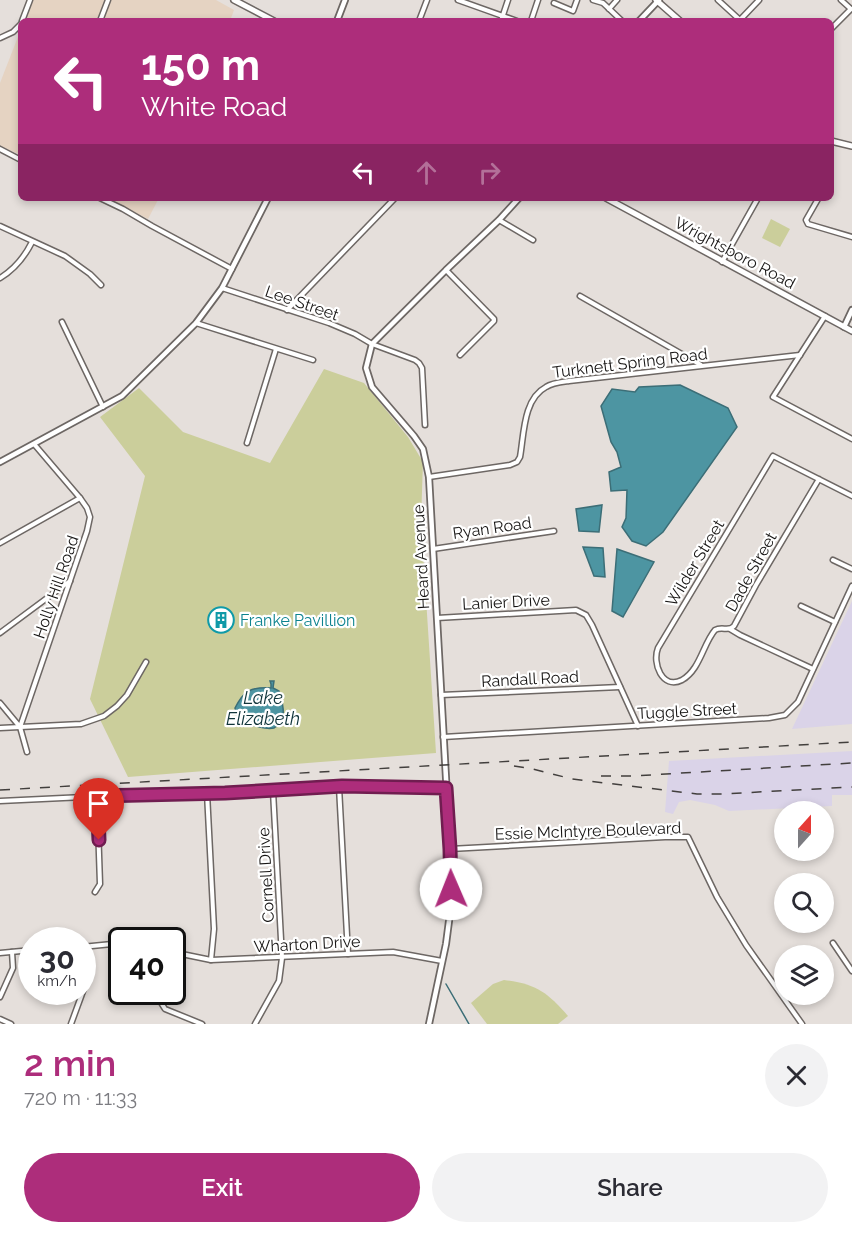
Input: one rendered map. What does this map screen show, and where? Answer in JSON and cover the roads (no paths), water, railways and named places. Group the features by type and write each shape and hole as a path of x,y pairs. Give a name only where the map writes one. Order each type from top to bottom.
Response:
{"main road":[{"path":"234,0 268,18"},
{"path":"658,1 677,18"},
{"path":"834,141 852,144"},
{"name":"Wrightsboro Road","path":"611,201 852,331"}],"street":[{"path":"23,18 30,0"},
{"path":"101,18 108,0"},
{"path":"338,18 345,0"},
{"path":"420,18 427,0"},
{"path":"458,0 500,18"},
{"path":"502,18 508,0"},
{"path":"532,18 538,0"},
{"path":"554,3 573,11 577,0"},
{"path":"593,0 603,3 619,18"},
{"path":"609,9 617,0"},
{"path":"718,0 737,18"},
{"path":"743,18 759,0"},
{"path":"834,26 852,9 841,0"},
{"path":"642,18 658,1"},
{"path":"0,38 13,32 18,26"},
{"path":"0,149 18,158"},
{"path":"106,201 233,270"},
{"path":"0,462 122,396 196,323 222,288 267,201"},
{"path":"287,310 392,201"},
{"path":"425,425 422,368 419,363 372,344 516,201"},
{"path":"723,262 756,201"},
{"path":"817,201 806,220 808,224 852,237"},
{"path":"499,220 533,240"},
{"path":"0,226 65,256 101,285"},
{"path":"0,278 20,262 32,242"},
{"path":"446,270 494,319 460,355"},
{"name":"Lee Street","path":"222,288 329,323 372,344"},
{"path":"580,296 702,366"},
{"path":"844,327 852,310"},
{"path":"825,316 774,397 852,439"},
{"path":"63,322 103,407"},
{"path":"196,323 313,360"},
{"name":"Heard Avenue","path":"372,344 366,368 372,387 423,449 429,477 450,849 450,908 429,1024"},
{"path":"247,443 276,349"},
{"name":"Turknett Spring Road","path":"429,477 517,462 520,457 528,408 535,395 546,386 800,355"},
{"name":"Holly Hill Road","path":"20,727 71,581 90,517 80,498 34,444"},
{"name":"Wilder Street","path":"670,681 660,673 655,658 658,648 773,456 819,479"},
{"path":"819,479 852,496"},
{"name":"Dade Street","path":"670,681 680,681 687,675 715,630 730,629 737,622 756,585 819,479"},
{"path":"0,543 80,498"},
{"name":"Ryan Road","path":"433,549 554,531"},
{"path":"833,560 852,569"},
{"path":"0,633 71,581"},
{"name":"Tuggle Street","path":"443,737 781,717 789,713 798,702 852,586"},
{"path":"801,606 835,622"},
{"name":"Lanier Drive","path":"437,618 576,610 586,615 592,625 620,687"},
{"path":"730,629 813,669"},
{"path":"0,728 81,724 104,716 127,695 146,662"},
{"path":"620,687 638,726"},
{"name":"Randall Road","path":"441,695 620,687"},
{"path":"0,703 20,727 27,752"},
{"path":"0,801 339,787 446,788"},
{"path":"339,787 348,954"},
{"name":"Cornell Drive","path":"255,1024 279,981 282,958 273,791"},
{"path":"207,793 214,929 211,960"},
{"path":"95,892 100,884 97,796"},
{"name":"Essie McIntyre Boulevard","path":"450,849 688,837 717,897 746,945 802,1024"},
{"path":"833,943 852,971"},
{"path":"0,953 18,951"},
{"path":"0,997 13,968 12,952"},
{"name":"Wharton Drive","path":"186,955 211,960 393,952 442,961"},
{"path":"71,1024 78,1005"},
{"path":"163,1005 165,1009 202,1024"},
{"path":"0,1019 12,1024"}],"water":[{"path":"680,385 728,408 737,427 663,532 646,546 632,541 622,527 626,518 627,490 611,491 609,472 621,467 601,406 612,389 635,392 639,387"},
{"path":"602,505 599,532 579,531 576,509"},
{"path":"583,547 603,548 605,577 594,576"},
{"path":"617,549 654,562 623,617 612,611"},
{"name":"Lake Elizabeth","path":"270,681 274,681 273,688 279,691 283,707 283,723 274,728 265,728 238,719 235,708 245,693 258,688 271,688"}],"waterway":[{"path":"446,984 469,1024"}],"railway":[{"path":"0,790 852,742"},
{"path":"601,776 852,763"},
{"path":"514,766 572,779 697,794 852,787"}],"place":[{"name":"Franke Pavillion","path":"221,620"}]}
